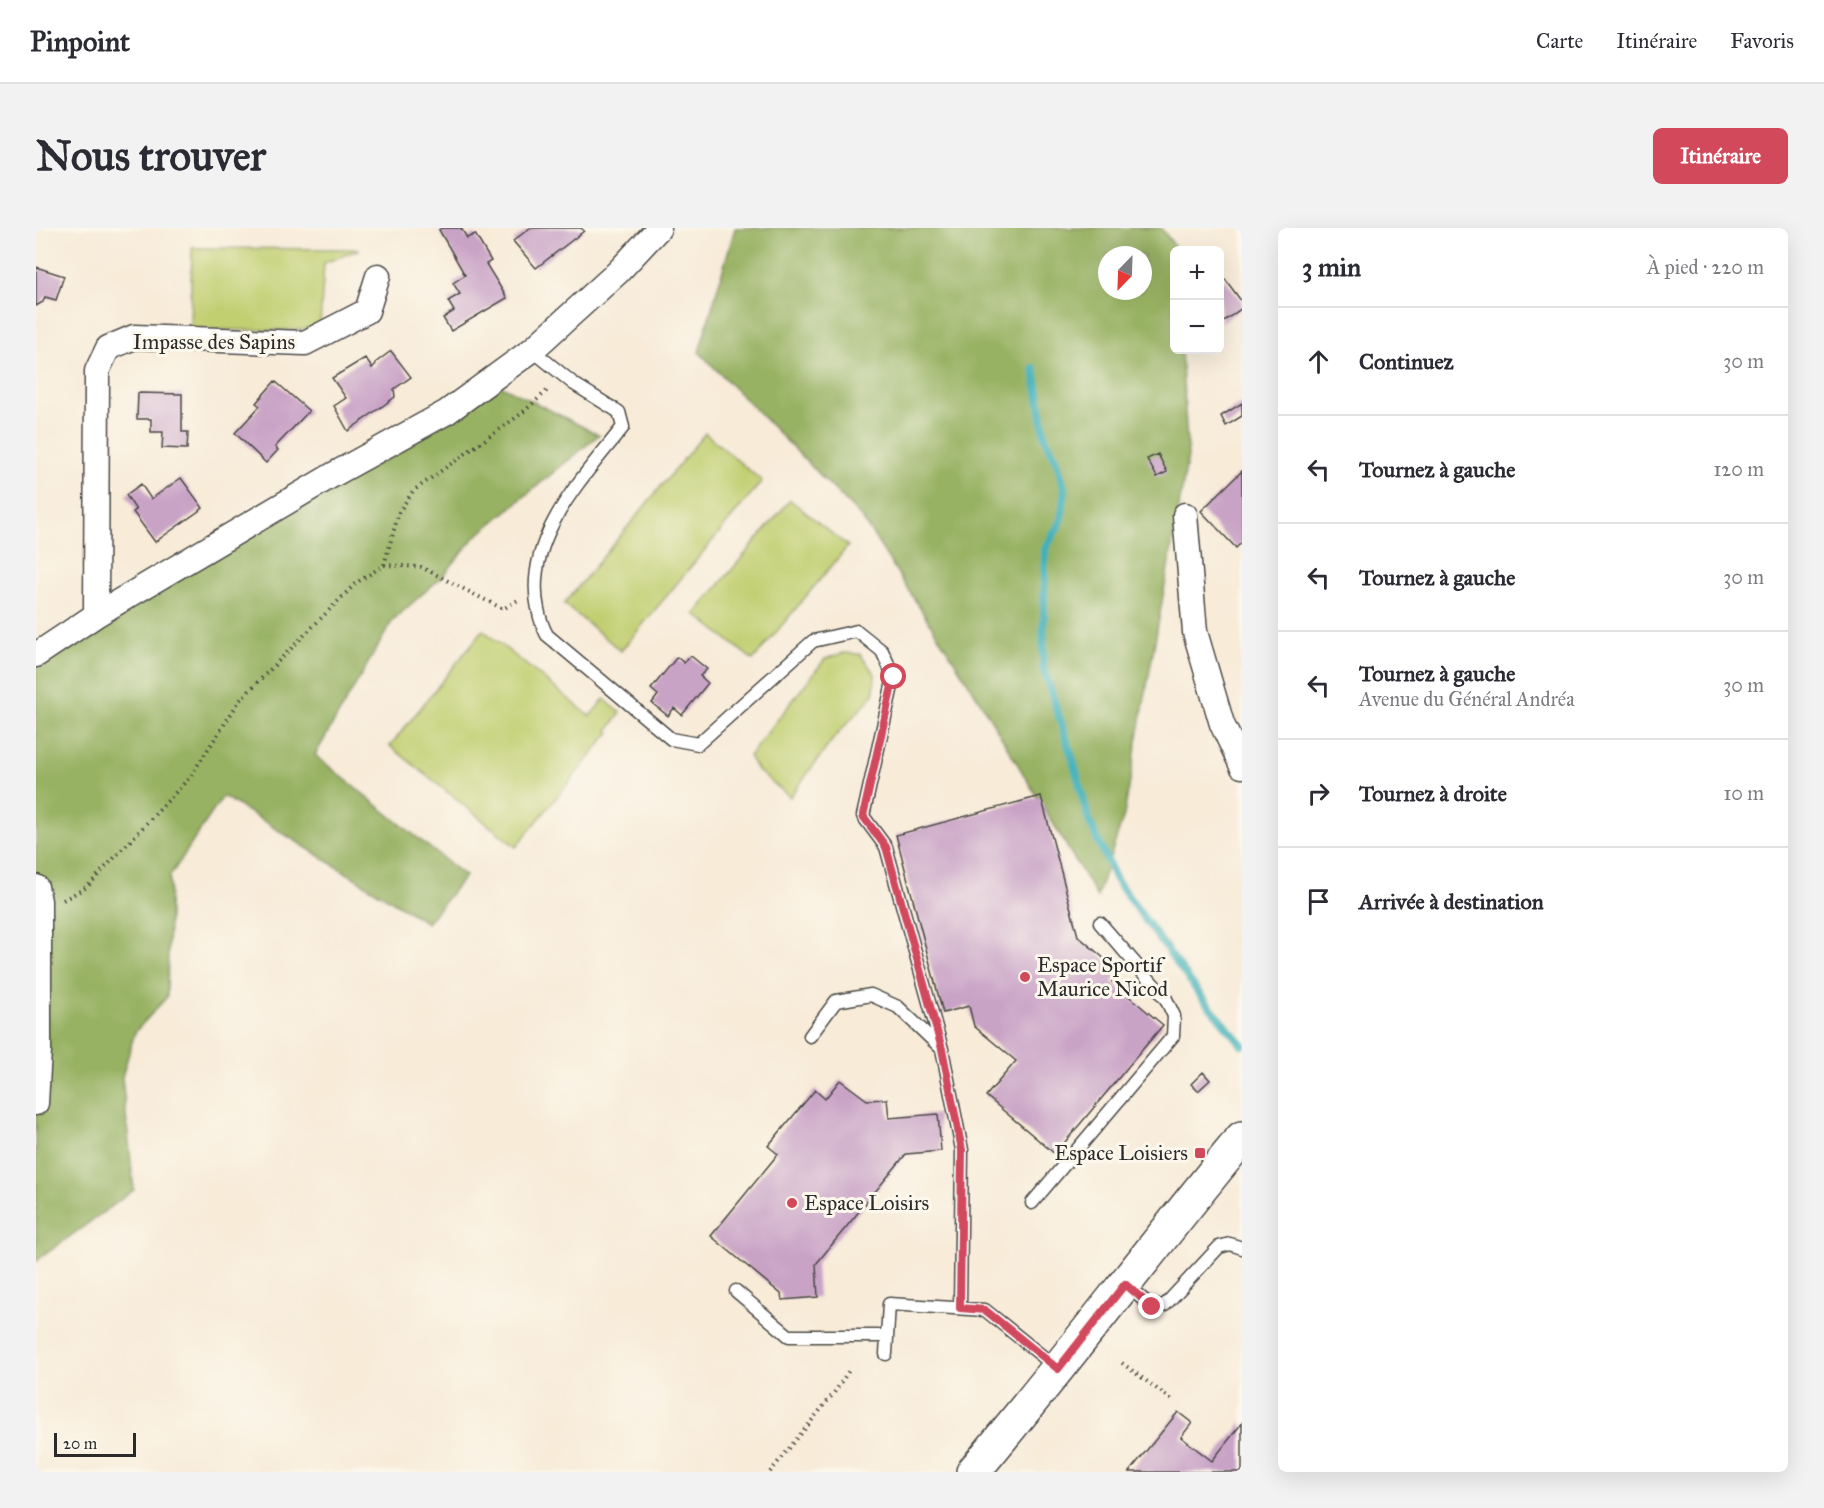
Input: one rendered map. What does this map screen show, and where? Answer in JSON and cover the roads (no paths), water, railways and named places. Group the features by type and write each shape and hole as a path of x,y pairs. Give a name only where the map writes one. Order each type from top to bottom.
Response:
{"main road":[{"path":"973,1472 1242,1138"}],"street":[{"path":"36,655 96,615 331,477 447,412 532,350 618,272 659,228"},
{"name":"Impasse des Sapins","path":"96,615 96,371 108,348 134,337 305,343 367,311 378,276"},
{"path":"1185,515 1195,632 1222,724 1242,766"},
{"path":"36,887 39,912 39,1050 36,1103"}],"lane":[{"path":"532,350 564,376 619,412 623,427 576,487 546,535 539,559 534,591 542,626 547,635 672,739 698,744 813,640 857,631 882,651 894,677 863,816 886,847 942,1049 962,1150 960,1308"},
{"path":"1032,1203 1173,1036 1174,1016 1166,999 1100,923"},
{"path":"810,1036 836,1001 870,994 898,1007 942,1049"},
{"path":"1125,1284 1152,1307 1166,1305 1219,1247 1230,1244 1242,1248"},
{"path":"736,1292 789,1336 887,1336"},
{"path":"886,1354 889,1304 985,1310 1058,1369"}],"waterway":[{"path":"1034,368 1045,437 1057,462 1065,490 1061,521 1045,549 1043,667 1073,760 1089,821 1116,880 1201,996 1242,1045"}],"place":[{"name":"Espace Sportif Maurice Nicod","path":"1025,977"},
{"name":"Espace Loisiers","path":"1200,1153"},
{"name":"Espace Loisirs","path":"792,1203"}]}
